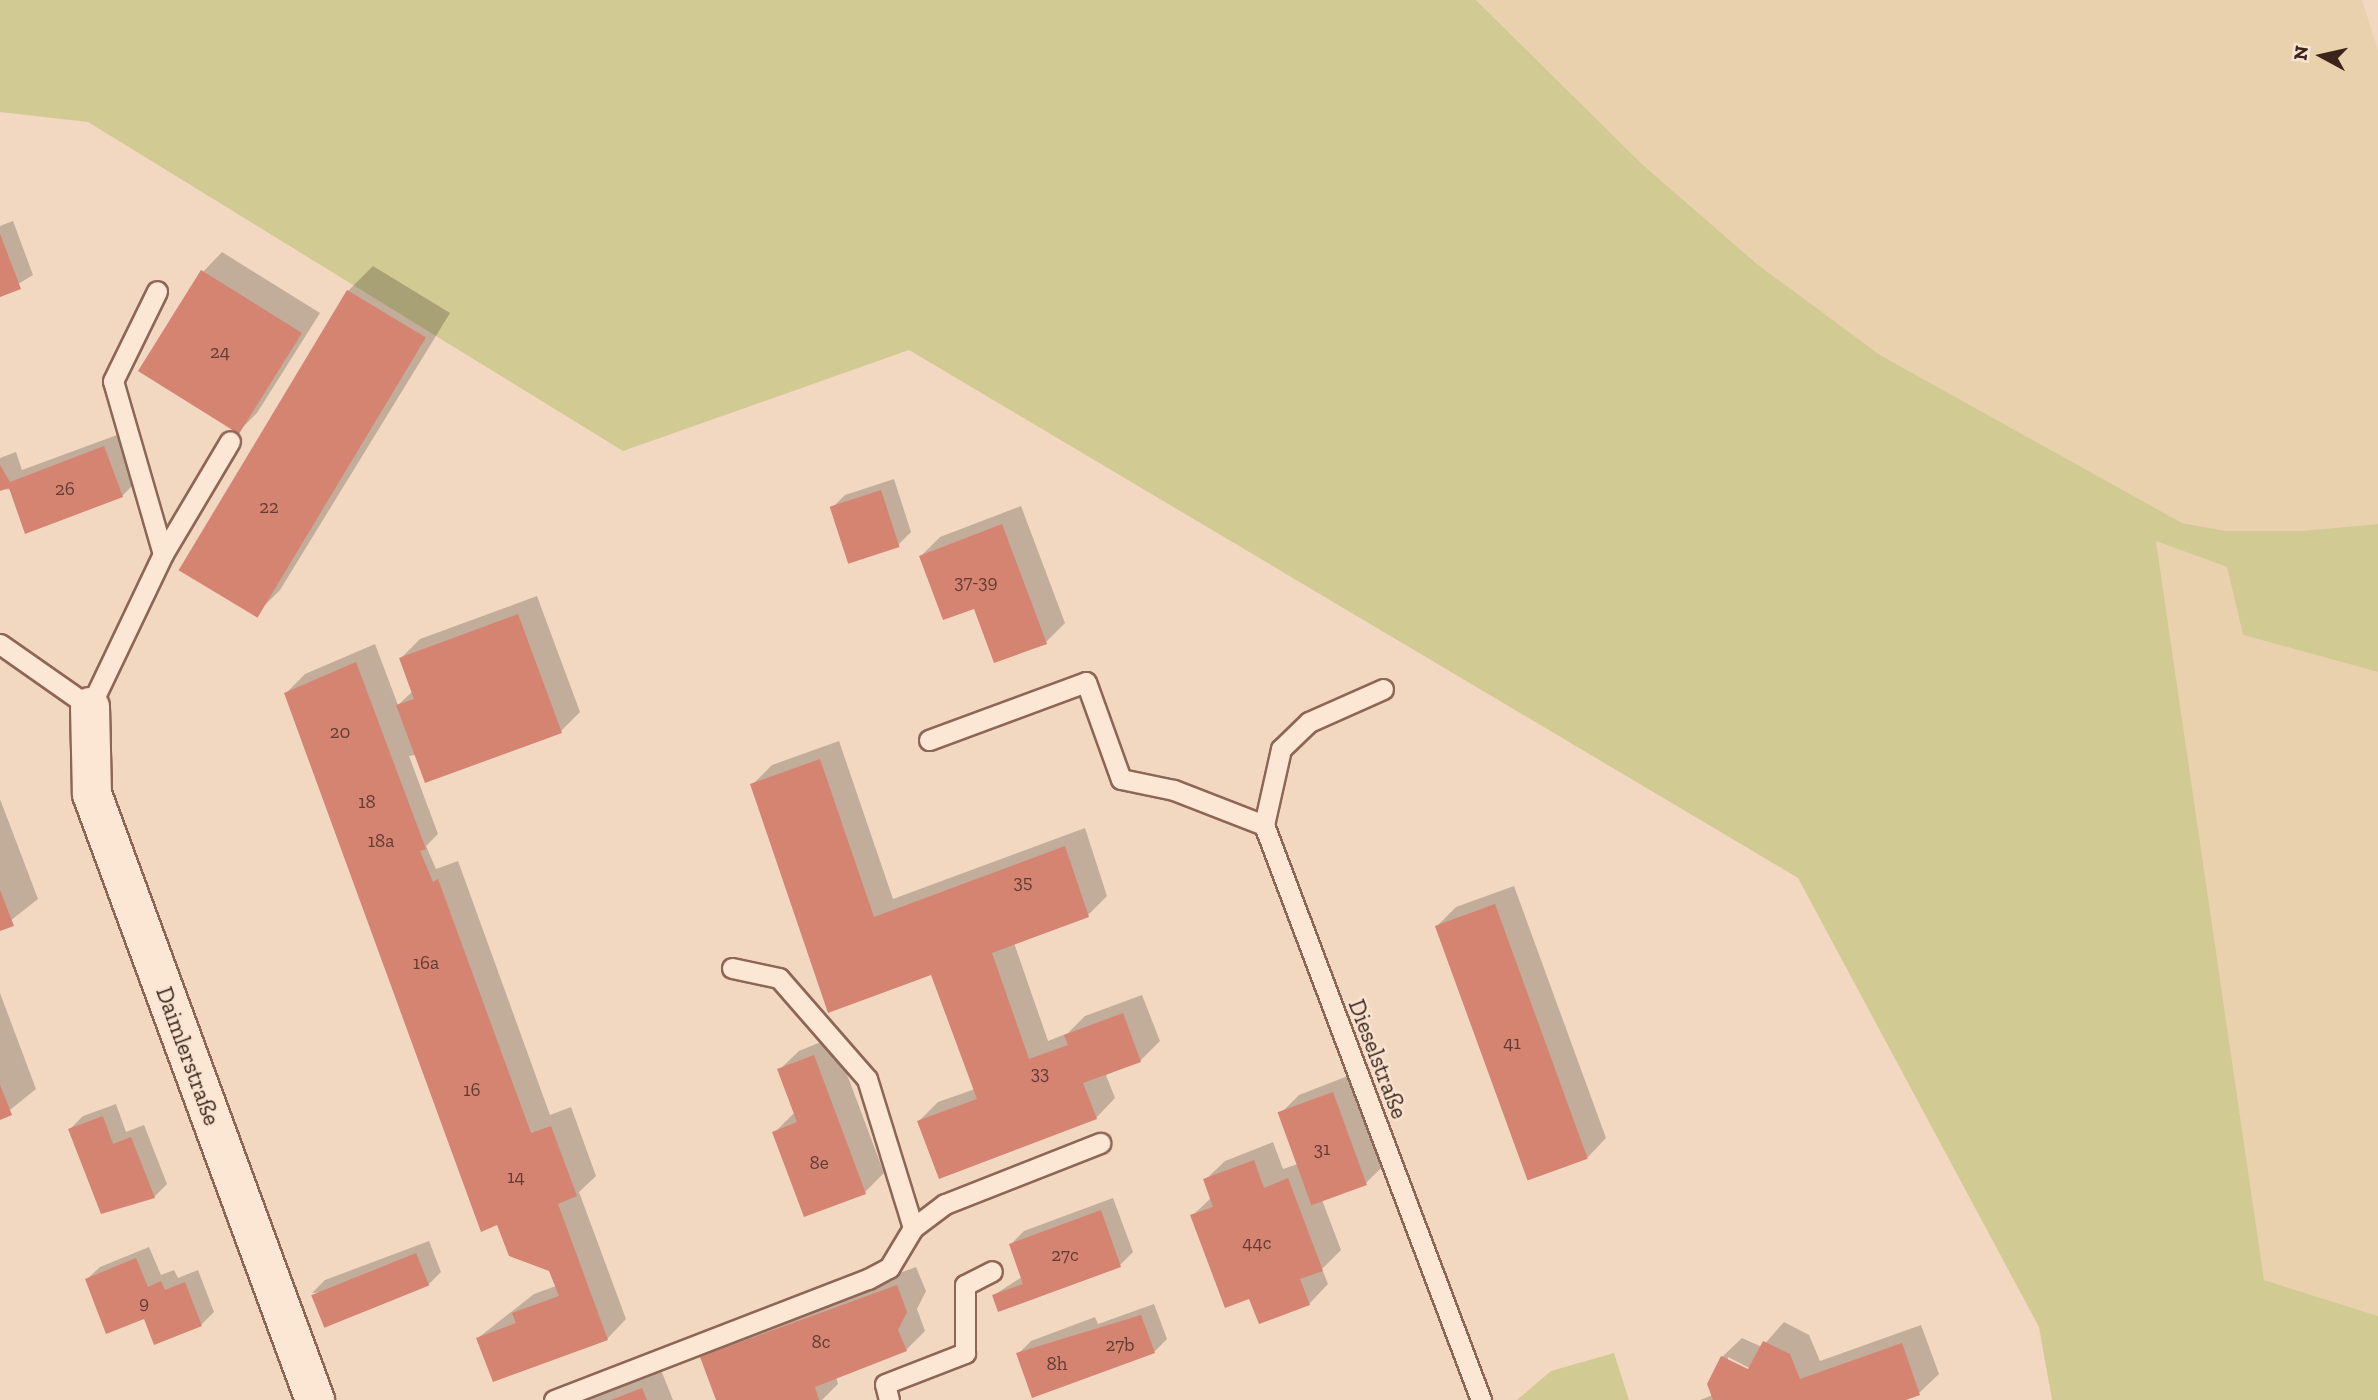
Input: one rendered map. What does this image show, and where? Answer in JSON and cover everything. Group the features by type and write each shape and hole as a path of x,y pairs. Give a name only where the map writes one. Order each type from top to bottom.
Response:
{"street":[{"name":"Daimlerstraße","path":"90,707 92,794 315,1400"}],"lane":[{"path":"157,291 113,381 163,554"},
{"path":"0,644 90,707 163,554 230,441"},
{"path":"929,740 1086,682 1121,779 1174,789 1264,825 1281,749 1309,722 1382,689"},
{"name":"Dieselstraße","path":"1264,825 1481,1400"},
{"path":"732,968 779,978 867,1079 913,1228"},
{"path":"554,1400 868,1279 889,1268 913,1228 944,1204 1100,1143"},
{"path":"889,1400 885,1384 965,1353 965,1285 992,1271"}],"shaded area":[{"path":"0,0 1476,0 1643,165 1757,264 1880,355 2182,523 2225,531 2301,531 2378,524 2378,672 2243,635 2227,567 2156,541 2264,1280 2378,1316 2378,1400 2052,1400 2039,1327 1798,878 909,350 623,451 88,122 0,112"},
{"path":"1476,0 2362,0 2378,50 2378,524 2301,531 2225,531 2182,523 1880,355 1757,264 1643,165"},
{"path":"2156,541 2227,567 2243,635 2378,672 2378,1316 2264,1280"},
{"path":"1614,1353 1629,1400 1517,1400 1551,1371"}],"building":[{"path":"0,234 21,289 0,297"},
{"path":"201,270 302,333 239,434 138,371"},
{"path":"347,290 426,337 257,618 179,570"},
{"path":"104,446 123,497 25,534 9,488 0,491 0,465 10,482"},
{"path":"881,490 900,547 848,564 830,507"},
{"path":"1002,524 1047,644 994,663 974,609 943,620 919,556"},
{"path":"518,614 562,733 425,783 396,705 414,699 399,658"},
{"path":"356,662 426,849 420,851 433,882 438,879 531,1133 551,1126 577,1196 558,1204 608,1340 493,1382 476,1338 516,1323 512,1313 559,1296 549,1271 509,1256 497,1225 481,1232 284,693"},
{"path":"820,759 874,917 1065,846 1089,917 992,953 1029,1059 1068,1045 1064,1035 1123,1013 1141,1062 1083,1083 1097,1119 939,1179 917,1121 977,1099 931,975 828,1013 750,784"},
{"path":"0,890 14,926 0,931"},
{"path":"1495,904 1588,1159 1528,1181 1435,926"},
{"path":"814,1055 866,1194 804,1217 772,1132 797,1122 777,1069"},
{"path":"0,1085 12,1115 0,1120"},
{"path":"1333,1092 1367,1185 1311,1205 1278,1112"},
{"path":"103,1116 113,1144 131,1137 155,1198 101,1214 68,1129"},
{"path":"1254,1160 1264,1188 1288,1178 1323,1271 1300,1279 1310,1305 1259,1324 1249,1299 1225,1308 1190,1215 1213,1207 1203,1179"},
{"path":"1101,1210 1121,1267 998,1312 992,1295 1023,1284 1009,1244"},
{"path":"416,1253 429,1285 324,1328 311,1295"},
{"path":"136,1258 148,1287 161,1281 165,1290 185,1282 202,1326 154,1345 144,1319 106,1334 85,1279"},
{"path":"897,1285 907,1312 898,1330 907,1351 815,1387 819,1400 716,1400 700,1357"},
{"path":"1141,1315 1155,1353 1032,1398 1016,1353"},
{"path":"1763,1341 1790,1354 1800,1379 1902,1343 1920,1395 1906,1400 1713,1400 1707,1384 1721,1356 1748,1369"},
{"path":"642,1388 647,1400 611,1400"}]}
